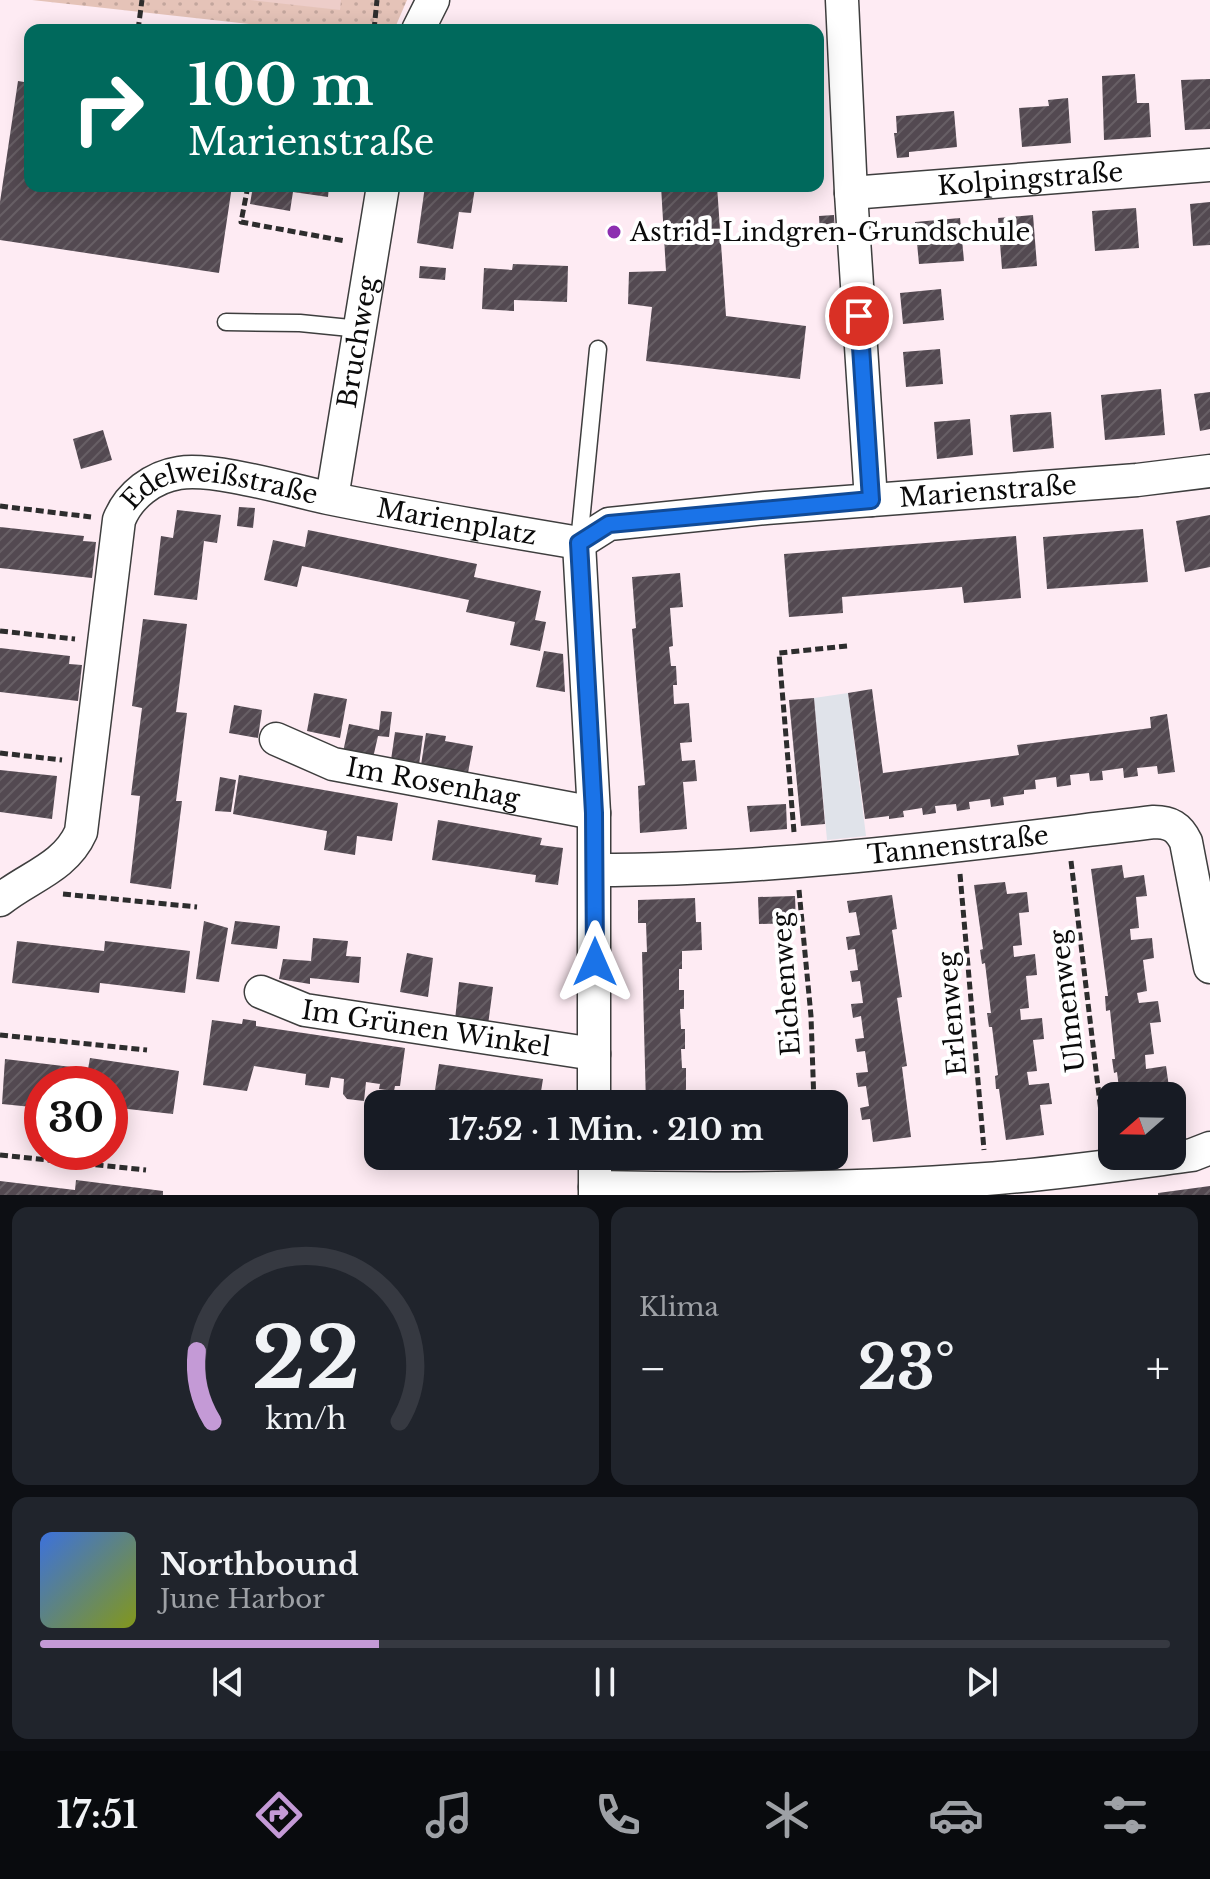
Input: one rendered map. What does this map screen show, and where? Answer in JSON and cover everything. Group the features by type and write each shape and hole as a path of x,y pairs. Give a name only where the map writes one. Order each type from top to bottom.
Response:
{"street":[{"path":"421,24 433,0"},
{"path":"842,0 871,500"},
{"name":"Kolpingstraße","path":"851,193 1210,165"},
{"name":"Bruchweg","path":"332,498 382,192"},
{"name":"Marienstraße","path":"579,543 609,524 1137,480 1210,471"},
{"name":"Edelweißstraße","path":"0,900 52,868 76,844 83,823 119,520 132,500 146,487 166,476 187,472 216,474 332,498"},
{"name":"Marienplatz","path":"332,498 579,543"},
{"path":"579,543 594,813 594,1090"},
{"name":"Im Rosenhag","path":"276,739 333,764 594,813"},
{"name":"Tannenstraße","path":"595,870 684,870 796,862 1162,822 1179,830 1186,842 1210,967"},
{"name":"Im Grünen Winkel","path":"261,992 305,1010 594,1054"},
{"path":"1186,1156 1210,1148"},
{"path":"595,1179 800,1188 987,1179 1098,1167"}],"lane":[{"path":"226,322 300,323 360,329"},
{"path":"579,543 598,349"}],"path":[{"path":"139,24 142,0"},
{"path":"375,24 377,0"},
{"path":"247,192 241,222 373,246"},
{"name":"Edelweißstraße","path":"0,506 119,520"},
{"path":"0,631 103,642"},
{"name":"Eichenweg","path":"814,1090 811,1016 779,653 847,646"},
{"path":"0,753 91,763"},
{"name":"Ulmenweg","path":"1067,832 1098,1091"},
{"name":"Erlenweg","path":"957,846 987,1179"},
{"path":"60,894 197,907"},
{"path":"0,1035 147,1050"},
{"path":"0,1155 146,1170"}],"shaded area":[{"path":"32,0 407,0 397,24 250,24"},
{"path":"250,0 341,0 340,10"},
{"path":"848,693 866,836 827,840 814,698"}],"building":[{"path":"1135,74 1137,103 1149,103 1151,137 1104,140 1102,76"},
{"path":"1210,79 1210,129 1185,130 1181,80"},
{"path":"18,81 24,82 24,192 231,192 219,273 0,240 0,202"},
{"path":"1068,98 1071,143 1022,147 1019,108 1049,106 1048,100"},
{"path":"954,111 957,147 909,152 909,157 897,158 894,133 897,133 896,116"},
{"path":"252,192 293,192 290,211 250,204"},
{"path":"293,192 328,192 328,197"},
{"path":"424,192 474,192 471,213 459,212 453,249 417,243"},
{"path":"661,192 717,192 726,316 806,326 800,379 646,361 652,307 628,304 629,272 666,271"},
{"path":"1210,202 1210,245 1193,246 1190,204"},
{"path":"1136,208 1139,248 1095,251 1092,211"},
{"path":"834,215 835,233 820,234 819,216"},
{"path":"1033,215 1037,266 1002,269 998,218"},
{"path":"960,218 964,261 919,264 915,222"},
{"path":"513,264 568,266 567,302 514,300 514,311 482,309 484,268 512,270"},
{"path":"420,266 446,268 445,280 419,278"},
{"path":"941,289 944,320 903,324 900,293"},
{"path":"940,349 943,384 906,387 903,352"},
{"path":"1161,389 1165,435 1105,440 1101,395"},
{"path":"1210,392 1210,429 1200,431 1194,394"},
{"path":"1051,412 1054,448 1013,452 1010,415"},
{"path":"970,419 973,455 937,459 934,422"},
{"path":"103,430 112,460 81,469 73,439"},
{"path":"239,507 255,508 253,528 237,526"},
{"path":"177,510 221,515 217,543 204,541 197,600 154,595 161,536 173,538"},
{"path":"1210,515 1210,567 1185,572 1176,521"},
{"path":"0,527 84,536 83,541 96,542 92,578 0,568"},
{"path":"1143,529 1148,582 1047,589 1043,537"},
{"path":"308,530 477,564 474,577 541,591 535,620 546,622 540,651 510,645 515,622 466,612 469,600 302,566 297,587 264,580 273,540 305,547"},
{"path":"1016,536 1021,598 964,603 962,587 842,597 843,613 789,617 784,554"},
{"path":"680,573 683,607 670,608 673,646 669,647 671,666 676,666 674,704 689,703 692,742 680,743 682,761 695,760 697,781 683,782 687,829 640,833 638,786 645,785 632,629 636,628 632,577"},
{"path":"143,619 187,624 176,712 187,713 176,801 182,801 171,889 130,883 140,796 131,795 142,708 132,706"},
{"path":"0,648 70,656 69,664 82,665 78,701 0,692"},
{"path":"544,651 563,654 565,692 536,687"},
{"path":"872,689 883,773 1019,755 1017,745 1151,728 1150,717 1167,714 1175,772 1158,774 1157,766 1137,768 1138,776 1124,778 1123,768 1102,771 1103,780 1090,781 1089,773 1070,775 1071,785 1057,787 1056,777 1035,780 1036,789 1003,797 1004,805 991,807 990,799 969,802 970,809 957,811 956,804 935,806 936,813 923,815 922,808 903,811 904,817 865,819 848,693"},
{"path":"314,693 347,699 340,738 307,731"},
{"path":"814,698 825,824 801,826 789,700"},
{"path":"234,705 262,710 258,738 229,733"},
{"path":"381,711 392,712 389,737 378,736 373,758 343,752 349,724 379,730"},
{"path":"395,732 423,736 419,765 391,760"},
{"path":"426,733 446,736 445,741 473,746 468,773 421,765"},
{"path":"0,770 57,776 52,819 0,812"},
{"path":"239,775 398,803 392,841 357,836 355,855 324,850 327,831 233,814"},
{"path":"220,777 236,780 231,812 215,811"},
{"path":"786,804 787,829 750,832 747,806"},
{"path":"438,820 542,838 540,845 563,848 558,885 535,882 536,875 432,860"},
{"path":"1122,865 1124,878 1144,875 1147,896 1136,897 1139,928 1130,929 1131,940 1152,938 1154,958 1143,960 1147,991 1137,993 1139,1003 1158,1001 1161,1022 1150,1023 1154,1054 1145,1055 1146,1069 1166,1066 1168,1082 1118,1082 1117,1072 1114,1073 1110,1010 1106,1011 1105,996 1108,996 1091,869"},
{"path":"1005,882 1007,894 1027,892 1029,912 1019,913 1022,945 1013,946 1014,957 1035,954 1037,975 1026,976 1029,1008 1020,1009 1021,1020 1042,1018 1044,1039 1033,1040 1037,1071 1027,1072 1029,1085 1049,1083 1052,1104 1040,1105 1044,1135 1006,1140 999,1089 996,1089 995,1076 998,1075 992,1027 989,1027 987,1013 991,1013 985,963 982,964 980,950 983,949 974,885"},
{"path":"892,895 897,929 892,930 902,997 897,998 907,1066 902,1067 911,1137 873,1142 870,1119 862,1120 860,1108 869,1106 866,1086 858,1087 856,1073 868,1072 865,1051 857,1052 855,1039 864,1038 861,1016 853,1018 851,1004 863,1003 860,981 852,982 850,971 858,970 855,949 848,950 846,937 860,935 856,912 849,913 847,901"},
{"path":"795,896 796,923 759,924 758,897"},
{"path":"695,898 696,922 701,922 702,950 682,951 682,969 679,969 679,990 684,990 684,1009 680,1009 681,1029 685,1029 685,1049 681,1049 682,1068 686,1068 686,1090 646,1090 642,952 647,952 646,923 638,923 638,900"},
{"path":"204,921 228,928 219,982 196,979"},
{"path":"235,921 280,926 277,949 231,944"},
{"path":"313,938 348,941 346,956 361,957 359,983 310,978 310,984 279,979 283,959 311,961"},
{"path":"17,941 104,951 105,941 190,951 185,993 100,983 99,993 12,983"},
{"path":"407,953 433,958 428,997 400,992"},
{"path":"459,982 493,987 488,1025 455,1020"},
{"path":"243,1019 256,1021 256,1026 405,1048 400,1086 386,1090 379,1089 380,1084 366,1082 364,1101 347,1099 343,1094 344,1079 331,1077 329,1088 305,1085 306,1074 254,1066 247,1091 203,1085 212,1020 242,1024"},
{"path":"90,1058 179,1071 173,1114 128,1109 128,1066 89,1066"},
{"path":"5,1059 63,1066 24,1066 24,1106 2,1104"},
{"path":"439,1064 543,1079 541,1090 435,1090"},
{"path":"76,1180 163,1191 163,1195 0,1195 0,1181 75,1190"},
{"path":"1210,1186 1210,1195 1158,1195 1158,1193"}],"place":[{"name":"Astrid-Lindgren-Grundschule","path":"614,232"}],"route":[{"path":"595,962 594,813 579,543 609,524 871,500 859,316"}]}
